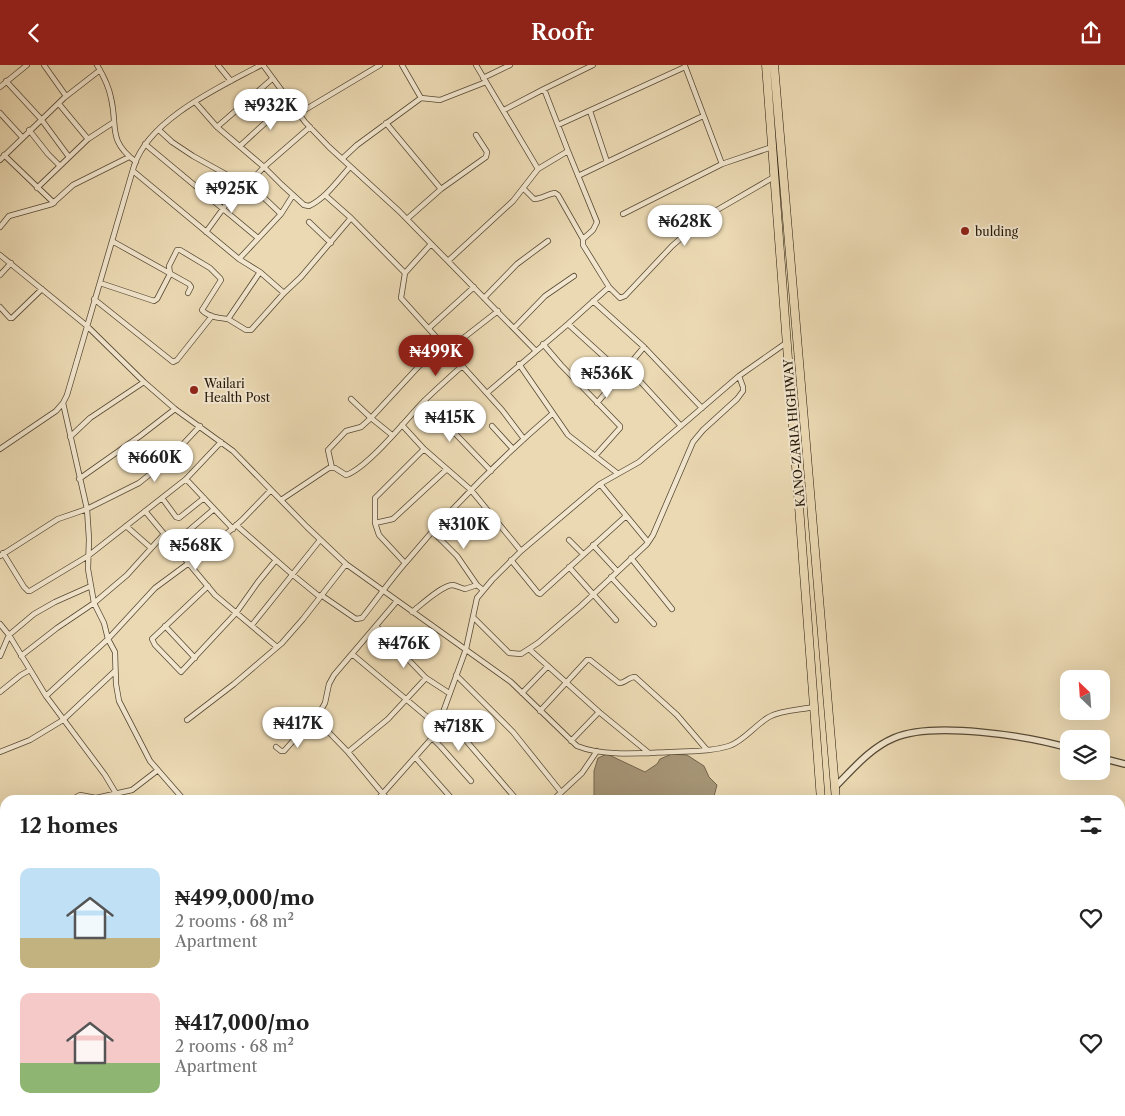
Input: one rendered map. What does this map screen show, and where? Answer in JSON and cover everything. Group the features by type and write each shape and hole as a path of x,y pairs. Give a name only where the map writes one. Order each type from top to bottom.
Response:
{"highway":[{"name":"KANO-ZARIA HIGHWAY","path":"766,65 821,795"},
{"name":"KANO-ZARIA HIGHWAY","path":"774,65 836,795"}],"street":[{"path":"0,87 28,65"},
{"path":"44,65 66,96"},
{"path":"218,65 231,81"},
{"path":"0,449 42,421 63,403 70,387 94,299 133,171 145,144 158,130 195,102 262,65 310,127 407,219 536,351"},
{"path":"298,113 380,65"},
{"path":"402,65 420,98"},
{"path":"476,65 538,169"},
{"path":"342,159 357,145 420,98 440,100 484,80 510,65"},
{"path":"504,110 593,65"},
{"path":"558,125 685,66 722,165"},
{"path":"0,160 29,130 98,67 111,96 114,130 117,141 129,157 136,162"},
{"path":"217,127 272,79"},
{"path":"6,81 41,119 69,157"},
{"path":"544,89 598,222 584,239 583,245 608,287 620,298 625,296 672,246 705,217 774,177"},
{"path":"240,146 289,101"},
{"path":"195,102 217,127 264,167 304,205 309,206 324,195 350,167"},
{"path":"58,103 88,139"},
{"path":"590,111 607,162"},
{"path":"0,113 22,137"},
{"path":"578,176 703,115"},
{"path":"37,188 88,139 114,122"},
{"path":"386,123 441,189"},
{"path":"206,232 244,185 310,127"},
{"path":"29,130 48,155 60,166"},
{"path":"158,130 192,156 258,192 282,214"},
{"path":"407,219 441,189 486,157 487,152 476,135"},
{"path":"145,144 258,238"},
{"path":"623,214 722,165 772,147"},
{"path":"448,261 513,201 538,169 568,151"},
{"path":"4,155 54,203"},
{"path":"0,227 6,219 16,213 54,203 73,185 129,157"},
{"path":"133,171 239,259 260,272 284,293"},
{"path":"524,189 534,199 541,198 550,193 558,195 584,239"},
{"path":"239,259 282,214 293,195"},
{"path":"324,195 351,218 405,273"},
{"path":"0,214 6,219"},
{"path":"100,283 154,301 157,299 170,273 169,266 177,250 180,250 210,268 221,280 202,310 204,313 228,319 246,330 251,330 301,277 351,218"},
{"path":"309,222 331,243"},
{"path":"112,241 189,284 191,287 188,293"},
{"path":"484,298 517,264 548,241"},
{"path":"431,244 405,273 401,298 487,393 524,439"},
{"path":"0,255 87,326 144,382 175,409 233,451 346,564 511,682 571,741 585,749 649,753 707,751 735,743 777,713 814,707"},
{"path":"0,275 11,263"},
{"path":"228,319 260,272"},
{"path":"514,328 545,296 574,276"},
{"path":"429,328 474,287"},
{"path":"487,393 608,287"},
{"path":"0,307 12,318 42,289"},
{"path":"94,299 134,329 159,353 173,362 177,360 212,316"},
{"path":"593,301 644,347 702,408"},
{"path":"462,366 353,472 346,475 332,468 329,449 346,431 361,427 371,419 420,365 448,350 498,311"},
{"path":"568,324 623,374"},
{"path":"315,718 348,752 383,794 432,738 442,718 449,693 466,649 477,598 483,590 511,559 600,484 639,462 739,377 787,343"},
{"path":"543,344 597,403 620,424 620,428 595,456"},
{"path":"597,403 644,347"},
{"path":"519,364 568,435 618,473"},
{"path":"628,368 681,425"},
{"path":"474,617 509,653 521,654 567,618 648,542 653,535 693,442 703,430 737,399 742,391 743,387 739,377"},
{"path":"70,437 90,418 144,382"},
{"path":"351,399 371,419 392,435"},
{"path":"424,401 491,471"},
{"path":"63,403 87,509 88,557 94,603 104,623 108,639 117,659 116,671 119,701 150,761 180,795"},
{"path":"79,479 175,409"},
{"path":"186,479 234,527 293,575 321,596 359,619 362,618 432,531 513,449 552,414"},
{"path":"402,425 424,449 471,490 521,551"},
{"path":"200,426 170,458 145,478 87,509 58,519 1,554 28,591 88,557 186,479 221,442"},
{"path":"492,426 513,449"},
{"path":"405,563 379,535 375,523 375,498 424,449"},
{"path":"281,500 332,468"},
{"path":"375,523 393,519 400,514 447,469"},
{"path":"600,484 648,542"},
{"path":"46,696 108,639 155,588 234,527 270,490"},
{"path":"162,498 176,517 179,518 204,498"},
{"path":"173,544 214,509"},
{"path":"145,511 208,586 236,613 277,647"},
{"path":"511,559 538,593 540,593 626,515"},
{"path":"126,526 151,548"},
{"path":"432,531 457,556 477,585 483,590"},
{"path":"21,657 57,628 94,603 127,575 164,534"},
{"path":"252,625 320,540"},
{"path":"569,540 583,555"},
{"path":"593,545 617,571"},
{"path":"631,558 672,609"},
{"path":"208,586 154,637 153,642 179,671 182,671 195,658 236,613 276,560"},
{"path":"187,720 234,684 288,637 346,564"},
{"path":"569,567 616,620"},
{"path":"611,577 654,624"},
{"path":"412,612 442,589 456,585 465,589 477,585"},
{"path":"0,656 9,635 34,615 55,602 91,586"},
{"path":"276,747 284,751 295,737 315,718 324,703 331,679 397,601"},
{"path":"165,626 195,658"},
{"path":"376,626 426,678 449,693"},
{"path":"1,628 9,635 46,696 117,793"},
{"path":"529,649 599,712 649,753"},
{"path":"352,654 438,726"},
{"path":"540,711 588,659 619,683 635,677 677,715 707,751"},
{"path":"522,693 548,666"},
{"path":"0,692 30,670"},
{"path":"0,752 30,740 62,719 116,671"},
{"path":"456,675 513,733 561,792"},
{"path":"348,752 380,726 426,678"},
{"path":"571,741 599,712"},
{"path":"442,718 463,737 513,795"},
{"path":"835,787 880,746 895,738 920,732 984,733 1060,746"},
{"path":"432,738 471,781"},
{"path":"558,795 582,773 597,751"},
{"path":"415,757 449,795"},
{"path":"1110,761 1125,765"},
{"path":"109,795 136,788 158,770"}],"shaded area":[{"path":"607,754 645,772 657,764 660,759 672,754 687,755 704,766 709,777 717,785 714,795 594,795 594,771 598,758"}],"place":[{"name":"bulding","path":"965,231"},
{"name":"Wailari Health Post","path":"194,390"}]}
